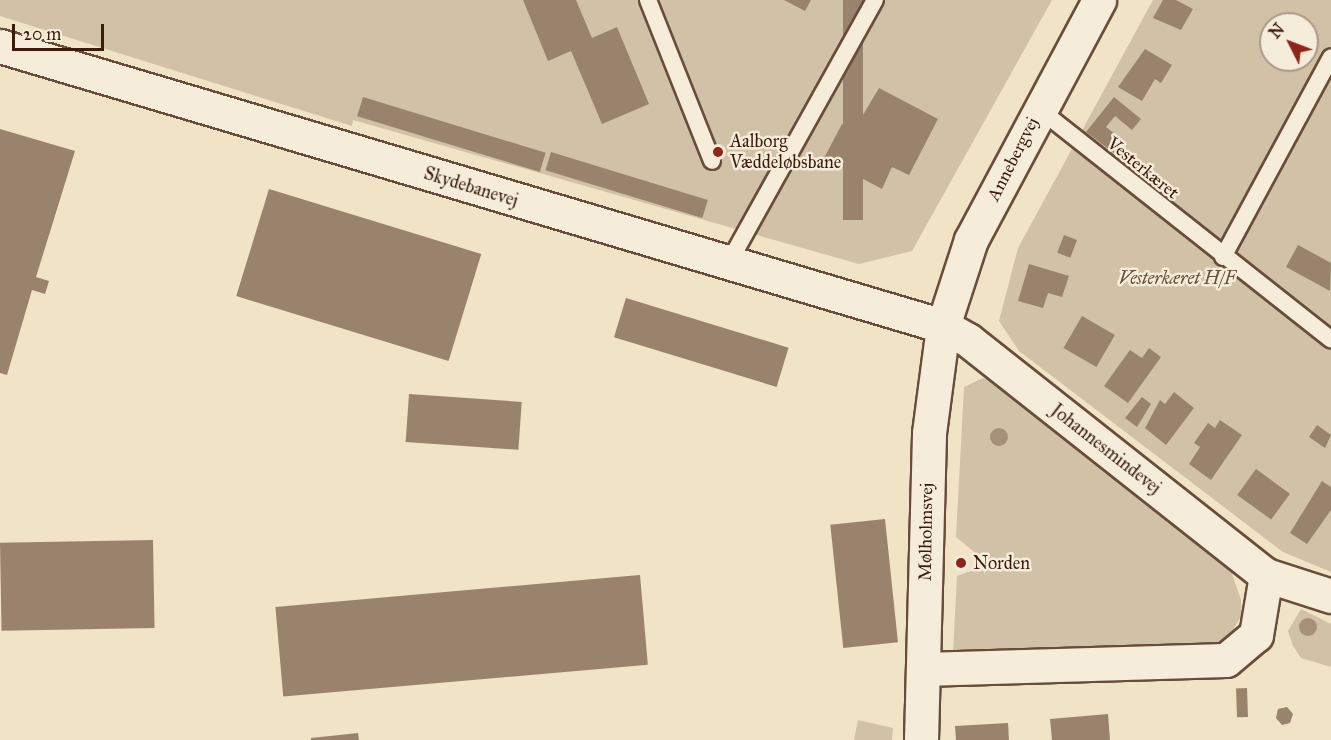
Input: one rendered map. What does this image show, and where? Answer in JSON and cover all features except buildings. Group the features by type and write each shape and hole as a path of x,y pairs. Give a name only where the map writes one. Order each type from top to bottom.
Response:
{"street":[{"name":"Annebergvej","path":"943,326 971,240 1098,0"},
{"name":"Skydebanevej","path":"0,46 943,326"},
{"name":"Johannesmindevej","path":"943,326 968,340 1266,575 1331,596"},
{"name":"Mølholmsvej","path":"921,740 929,434 943,326"},
{"path":"923,669 1226,660 1256,634 1266,575"}],"lane":[{"path":"648,0 712,161"},
{"path":"728,264 875,0"},
{"path":"1222,257 1331,57"},
{"name":"Vesterkæret","path":"1039,109 1222,257 1331,340"}],"green space":[{"name":"Aalborg Væddeløbsbane","path":"0,0 1052,0 912,251 859,264 353,120 352,126 0,16"},
{"name":"Vesterkæret H/F","path":"1153,0 1331,0 1331,572 1283,552 1019,351 999,321 1018,248"},
{"path":"983,378 998,383 1229,565 1241,600 1241,616 1229,637 1210,646 953,653 957,576 977,569 979,556 956,537 964,387"},
{"path":"1301,609 1331,624 1331,667 1301,658 1293,646 1288,631"},
{"path":"858,720 893,728 892,740 854,740"}],"place":[{"name":"Aalborg Væddeløbsbane","path":"718,152"},
{"name":"Norden","path":"961,563"}]}
